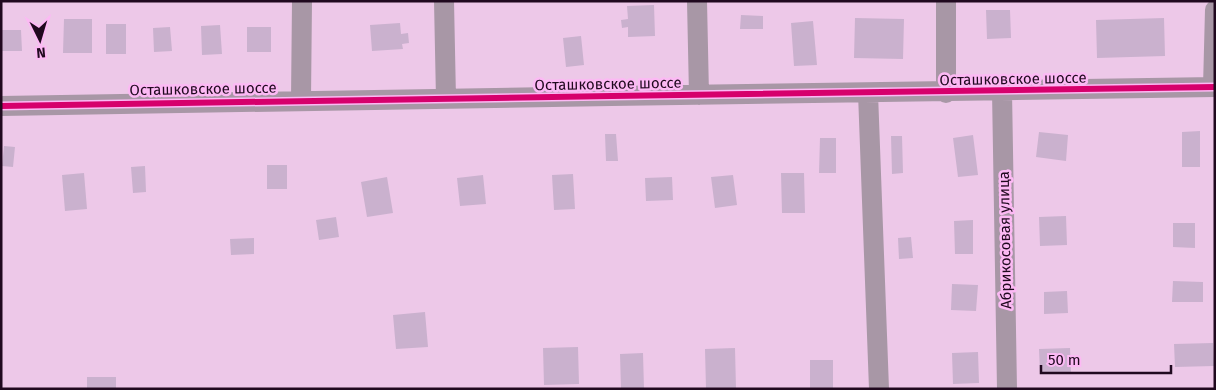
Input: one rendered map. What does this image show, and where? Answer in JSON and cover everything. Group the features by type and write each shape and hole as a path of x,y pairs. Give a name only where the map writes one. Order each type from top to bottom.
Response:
{"street":[{"path":"301,99 302,1"},
{"path":"444,1 446,99"},
{"path":"697,1 699,96"},
{"path":"946,1 946,93"},
{"path":"1214,87 1215,10"},
{"name":"Осташковское шоссе","path":"1,106 301,99 946,93 1214,87"},
{"name":"Абрикосовая улица","path":"1002,91 1007,389"},
{"path":"868,93 879,389"}],"building":[{"path":"654,5 655,36 628,37 628,27 622,28 621,20 628,19 627,6"},
{"path":"986,10 1010,10 1011,38 987,39"},
{"path":"741,15 763,16 763,29 740,29"},
{"path":"855,18 904,19 903,59 854,58"},
{"path":"1164,18 1165,56 1097,58 1096,20"},
{"path":"64,19 92,19 92,53 63,53"},
{"path":"813,21 817,65 794,66 791,23"},
{"path":"400,23 401,34 408,33 409,43 402,44 403,49 372,51 370,25"},
{"path":"106,24 126,24 126,54 106,54"},
{"path":"220,25 222,54 202,55 201,26"},
{"path":"170,27 172,51 154,52 153,28"},
{"path":"247,27 271,27 271,52 247,52"},
{"path":"1,30 21,30 22,51 1,51"},
{"path":"581,36 584,65 566,67 563,38"},
{"path":"1200,131 1200,167 1182,167 1182,132"},
{"path":"1039,132 1068,135 1066,161 1036,157"},
{"path":"605,134 616,134 618,161 606,161"},
{"path":"973,135 978,175 958,177 953,138"},
{"path":"891,136 902,136 903,173 892,174"},
{"path":"820,138 836,138 836,173 819,173"},
{"path":"4,146 15,147 13,167 2,166"},
{"path":"267,165 287,165 287,189 267,189"},
{"path":"145,166 146,192 133,193 131,167"},
{"path":"84,173 87,209 65,211 62,175"},
{"path":"781,173 804,173 805,213 782,213"},
{"path":"573,174 575,209 554,210 552,175"},
{"path":"483,175 486,204 460,206 457,178"},
{"path":"733,175 737,205 715,208 711,177"},
{"path":"387,177 393,213 367,217 361,182"},
{"path":"672,177 673,200 646,201 645,178"},
{"path":"1066,216 1067,245 1040,246 1039,217"},
{"path":"336,217 339,237 319,240 316,220"},
{"path":"973,220 973,254 955,254 954,221"},
{"path":"1173,223 1195,223 1195,248 1173,247"},
{"path":"911,237 913,258 899,259 898,238"},
{"path":"254,238 254,254 231,255 230,239"},
{"path":"1173,281 1203,282 1203,302 1172,302"},
{"path":"952,284 978,285 976,311 951,310"},
{"path":"1067,291 1068,313 1044,314 1044,292"},
{"path":"425,312 428,347 396,349 393,315"},
{"path":"1213,343 1214,366 1175,367 1174,344"},
{"path":"578,347 579,384 544,385 543,348"},
{"path":"735,348 736,389 706,389 705,349"},
{"path":"1070,348 1071,372 1040,373 1039,349"},
{"path":"978,352 979,383 953,384 952,353"},
{"path":"643,353 644,389 621,389 620,354"},
{"path":"810,360 833,360 833,389 810,389"},
{"path":"87,377 116,377 116,389 87,389"}],"cycle path":[{"path":"1,106 1215,87"}]}
